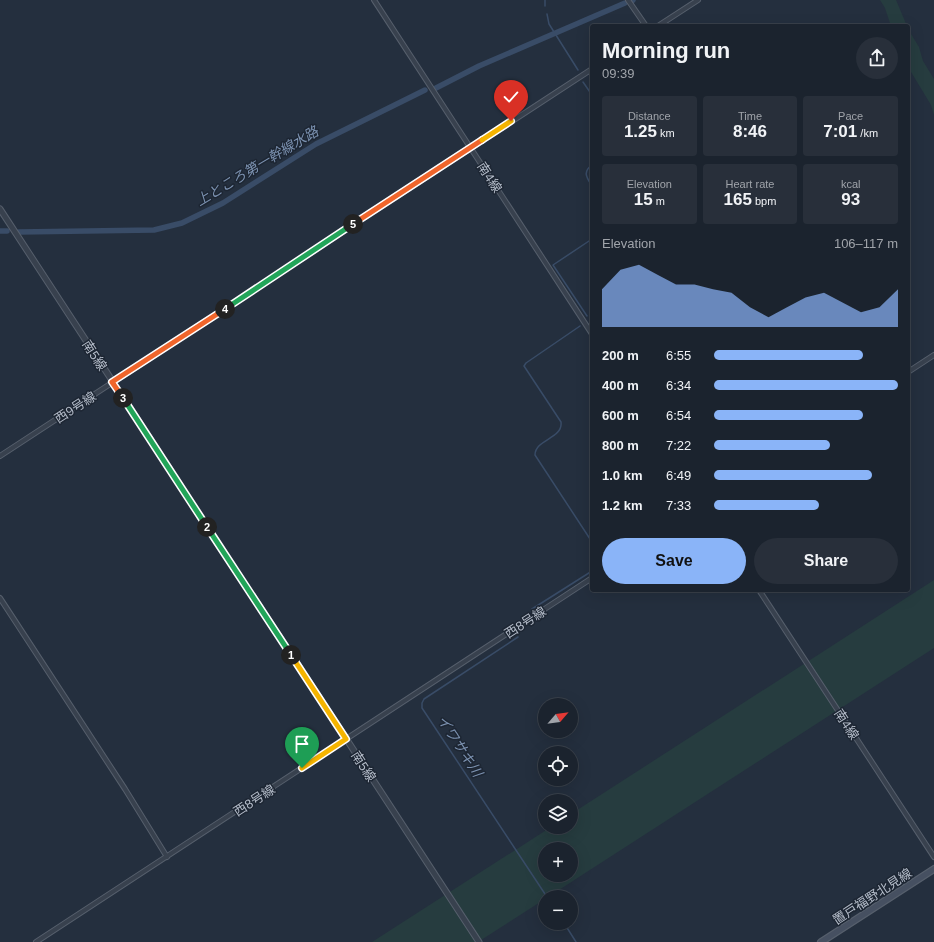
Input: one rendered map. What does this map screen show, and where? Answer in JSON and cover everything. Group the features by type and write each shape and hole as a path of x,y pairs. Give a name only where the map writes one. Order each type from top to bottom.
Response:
{"main road":[{"name":"置戸福野北見線","path":"821,942 934,869"}],"street":[{"name":"南4線","path":"374,0 590,331"},
{"path":"628,0 645,24"},
{"path":"661,24 698,0"},
{"name":"西9号線","path":"0,456 590,70"},
{"name":"南5線","path":"0,209 479,942"},
{"path":"910,371 934,355"},
{"name":"西8号線","path":"36,942 590,579"},
{"name":"南4線","path":"760,592 934,858"},
{"path":"0,598 125,789 167,857"}],"green space":[{"path":"880,0 896,0 906,24 890,24 885,8"},
{"path":"910,32 919,47 923,61 934,79 934,115 931,105 910,70"},
{"path":"934,580 934,648 578,878 578,842 538,842 538,882 571,882 559,890 538,890 538,903 478,942 372,942 540,834 578,834 578,809"}],"waterway":[{"name":"イワサキ川","path":"545,0 545,6"},
{"name":"上ところ第一幹線水路","path":"436,88 479,66 625,3"},
{"name":"イワサキ川","path":"547,14 549,24 578,70"},
{"name":"イワサキ川","path":"583,82 590,92"},
{"name":"上ところ第一幹線水路","path":"19,232 154,230 182,223 223,203 316,144 425,90"},
{"name":"イワサキ川","path":"590,167 586,173 590,183"},
{"name":"上ところ第一幹線水路","path":"0,231 7,231"},
{"name":"イワサキ川","path":"587,316 553,265 590,240"},
{"name":"イワサキ川","path":"580,326 526,363 524,366 561,422 558,432 539,445 535,455 590,539"},
{"name":"イワサキ川","path":"532,609 590,572"},
{"name":"イワサキ川","path":"518,637 424,699 422,708 542,890"},
{"name":"イワサキ川","path":"568,930 576,942"}],"route":[{"path":"302,768 346,739 112,382 511,121"}]}
